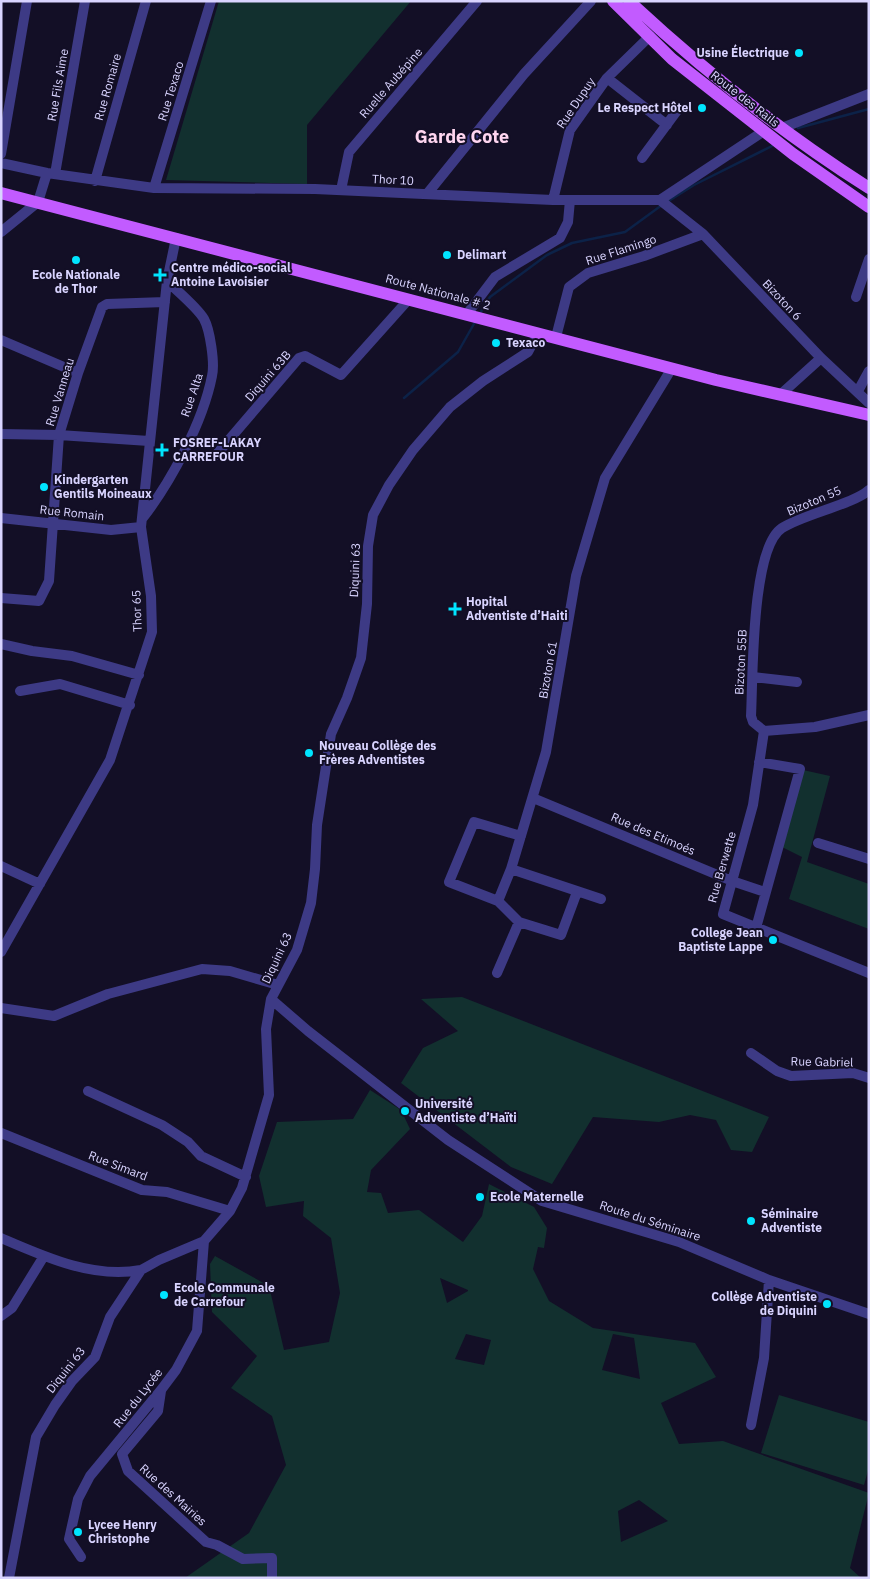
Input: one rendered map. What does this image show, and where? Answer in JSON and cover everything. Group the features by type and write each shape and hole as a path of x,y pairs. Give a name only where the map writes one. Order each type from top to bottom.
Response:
{"main road":[{"name":"Route des Rails","path":"613,1 672,59 793,154 869,207"},
{"name":"Route des Rails","path":"630,1 679,47 782,128 825,160 869,188"},
{"name":"Route Nationale # 2","path":"1,193 672,368 869,415"}],"street":[{"path":"1,154 27,1"},
{"name":"Rue Fils Aime","path":"38,202 51,174 85,1"},
{"name":"Rue Romaire","path":"95,180 146,1"},
{"name":"Rue Texaco","path":"154,188 211,1"},
{"name":"Ruelle Aubépine","path":"341,190 349,152 477,1"},
{"path":"426,194 518,82 591,1"},
{"name":"Rue Dupuy","path":"553,200 568,134 607,78 650,36"},
{"path":"607,78 667,125"},
{"path":"782,128 869,94"},
{"path":"642,158 679,108"},
{"path":"660,200 766,133"},
{"name":"Thor 10","path":"1,163 51,174 154,188 341,190 553,200 660,200"},
{"path":"467,314 495,277 560,238 568,222 570,200"},
{"name":"Bizoton 6","path":"660,200 703,234 821,358 869,403"},
{"path":"1,232 38,202"},
{"name":"Rue Flamingo","path":"556,337 569,287 588,272 644,256 703,234"},
{"name":"Thor 65","path":"1,952 110,760 130,705 152,632 151,596 141,523 167,281 176,238"},
{"path":"856,297 869,259"},
{"name":"Rue Alta","path":"141,523 185,448 205,402 213,374 212,351 204,319 167,281"},
{"name":"Diquini 63B","path":"216,455 299,358 304,356 341,375 409,299"},
{"name":"Rue Vanneau","path":"1,598 39,601 49,581 59,435 78,373 104,306 165,302"},
{"name":"Diquini 63","path":"9,1578 36,1437 72,1381 94,1357 110,1317 141,1270 204,1241 230,1211 246,1177 269,1095 266,1029 271,999 297,950 311,903 315,869 316,825 331,734 347,698 361,658 366,604 368,546 373,515 389,485 413,450 450,407 483,381 528,352 538,333"},
{"path":"1,340 78,373"},
{"path":"780,395 821,358"},
{"name":"Bizoton 61","path":"498,901 511,869 546,752 576,576 605,478 672,368"},
{"path":"858,391 869,371"},
{"path":"1,434 59,435 149,441"},
{"name":"Bizoton 55","path":"772,539 780,529 869,490"},
{"name":"Rue Romain","path":"1,518 111,530 141,523"},
{"name":"Bizoton 55B","path":"764,731 751,720 758,589 766,554 772,539"},
{"path":"1,644 32,651 72,656 138,675"},
{"path":"753,677 797,682"},
{"path":"20,691 60,684 130,705"},
{"path":"764,731 815,728 869,715"},
{"name":"Rue Berwette","path":"764,731 758,762 754,805 722,914 869,973"},
{"path":"756,928 800,769 758,762"},
{"name":"Rue des Etimoés","path":"533,798 732,880 766,892"},
{"path":"521,836 474,822 449,879 451,883 498,901 519,922 561,935 577,892"},
{"path":"818,843 869,859"},
{"path":"1,866 40,884"},
{"path":"511,869 601,900"},
{"path":"497,973 519,922"},
{"path":"1,1008 54,1016 108,994 202,969 230,971 278,985"},
{"name":"Route du Séminaire","path":"271,999 308,1031 448,1140 542,1201 679,1242 769,1280 869,1314"},
{"name":"Rue Gabriel","path":"751,1054 777,1071 791,1076 853,1073 869,1078"},
{"path":"88,1091 162,1125 188,1142 201,1156 246,1177"},
{"name":"Rue Simard","path":"1,1133 142,1190 167,1192 230,1211"},
{"path":"1,1238 44,1256 99,1272 120,1274 141,1270"},
{"name":"Rue du Lycée","path":"82,1557 69,1539 78,1499 90,1476 176,1370 197,1331 204,1241"},
{"path":"1,1316 12,1308 44,1256"},
{"path":"751,1425 764,1358 769,1280"},
{"name":"Rue des Mairies","path":"161,1390 158,1412 122,1454 128,1471 206,1542 217,1545 243,1559 272,1558 272,1578"}],"green space":[{"path":"219,1 411,1 307,125 307,184 166,180"},
{"path":"803,770 830,776 807,862 869,884 869,929 789,899 802,857 780,846"},
{"path":"462,997 769,1117 752,1152 731,1150 716,1120 690,1115 659,1122 593,1117 552,1184 511,1167 401,1083 423,1048 458,1031 421,999"},
{"path":"370,1090 401,1110 410,1129 371,1170 367,1192 381,1193 388,1213 419,1210 463,1242 482,1216 489,1184 534,1207 547,1228 544,1248 538,1247 533,1269 549,1301 593,1328 695,1343 716,1377 661,1403 679,1444 723,1441 869,1493 850,1568 861,1578 185,1578 249,1533 286,1465 272,1416 231,1388 257,1356 212,1312 210,1264 215,1256 269,1286 284,1350 329,1342 340,1293 331,1238 303,1216 304,1201 266,1207 259,1176 277,1122 353,1119","holes":["440,1278 468,1290 447,1303","466,1334 491,1340 484,1365 455,1359","613,1334 634,1338 640,1379 602,1370","639,1500 668,1521 621,1542 618,1511"]},
{"path":"779,1395 869,1422 869,1467 864,1485 761,1453"}],"waterway":[{"path":"798,128 869,109"},
{"path":"667,202 694,185 772,146"},
{"path":"479,315 490,297 547,255 572,243 625,232 662,205"},
{"path":"404,398 458,352 475,322"}],"place":[{"name":"Usine Électrique","path":"799,53"},
{"name":"Le Respect Hôtel","path":"702,108"},
{"name":"Delimart","path":"447,255"},
{"name":"Ecole Nationale de Thor","path":"76,260"},
{"name":"Centre médico-social Antoine Lavoisier","path":"160,275"},
{"name":"Texaco","path":"496,343"},
{"name":"FOSREF-LAKAY CARREFOUR","path":"162,450"},
{"name":"Kindergarten Gentils Moineaux","path":"44,487"},
{"name":"Hopital Adventiste d’Haiti","path":"455,609"},
{"name":"Nouveau Collège des Frères Adventistes","path":"309,753"},
{"name":"College Jean Baptiste Lappe","path":"773,940"},
{"name":"Université Adventiste d’Haïti","path":"405,1111"},
{"name":"Ecole Maternelle","path":"480,1197"},
{"name":"Séminaire Adventiste","path":"751,1221"},
{"name":"Ecole Communale de Carrefour","path":"164,1295"},
{"name":"Collège Adventiste de Diquini","path":"827,1304"},
{"name":"Lycee Henry Christophe","path":"78,1532"}],"district":[{"name":"Garde Cote","path":"462,137"}]}
